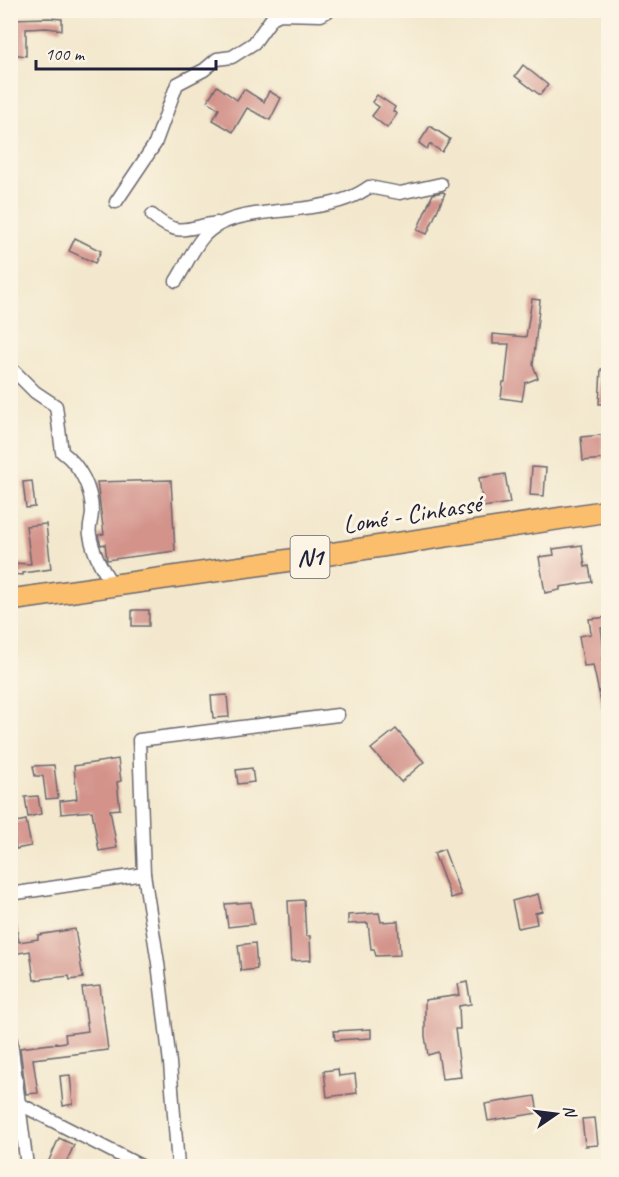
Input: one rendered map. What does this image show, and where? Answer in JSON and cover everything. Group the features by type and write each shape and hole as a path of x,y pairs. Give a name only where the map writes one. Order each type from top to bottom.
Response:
{"highway":[{"name":"Lomé - Cinkassé","path":"10,600 609,511"}],"street":[{"path":"116,202 133,180 155,144 177,84 204,70 217,59 232,57 254,43 272,18 280,14 321,15 330,10"},
{"path":"152,215 165,226 178,230 227,222 257,214 316,207 342,201 357,195 369,186 400,193 441,184"},
{"path":"176,281 204,236 213,228 227,222"},
{"path":"10,367 35,392 56,406 62,452 72,460 83,475 92,511 89,533 101,567 113,586"},
{"path":"178,1167 170,1063 144,874 139,740 338,715"},
{"path":"10,894 144,874"},
{"path":"10,1034 15,1102 27,1167"},
{"path":"15,1102 141,1167"}],"building":[{"path":"10,19 62,19 62,30 26,29 26,56 10,54"},
{"path":"523,65 548,85 540,95 515,76"},
{"path":"217,86 237,100 244,89 264,102 269,91 281,98 270,120 247,108 233,132 213,120 219,109 207,101"},
{"path":"377,95 395,107 393,111 397,114 387,128 372,116 379,107 372,102"},
{"path":"430,126 450,139 442,152 430,144 427,149 419,143"},
{"path":"445,193 427,234 417,230 433,194"},
{"path":"75,238 101,251 95,263 69,251"},
{"path":"532,299 540,300 533,365 538,378 525,383 522,401 501,398 509,344 493,344 493,334 526,337"},
{"path":"601,369 609,369 609,404 599,404"},
{"path":"602,435 604,459 583,461 581,437"},
{"path":"532,467 546,468 544,496 530,495"},
{"path":"505,474 510,503 483,507 479,478"},
{"path":"171,480 175,551 107,560 105,544 101,545 98,535 104,534 97,482"},
{"path":"32,481 35,507 26,508 23,482"},
{"path":"46,524 51,569 23,573 23,575 10,574 10,563 31,564 26,526"},
{"path":"582,545 585,567 589,566 592,582 560,587 560,590 545,593 539,557 554,555 553,549"},
{"path":"132,610 149,610 149,626 132,626"},
{"path":"609,617 609,627 601,628 605,658 602,658 609,689 609,715 604,716 593,665 584,666 579,636 591,634 589,619"},
{"path":"227,695 229,717 213,718 211,696"},
{"path":"396,729 424,762 401,782 371,749"},
{"path":"118,759 121,781 117,782 120,809 110,810 117,848 99,851 92,811 61,814 60,801 77,799 74,766"},
{"path":"54,765 58,798 46,799 43,776 35,776 33,766"},
{"path":"252,768 254,782 238,784 236,770"},
{"path":"38,796 41,814 28,817 25,797"},
{"path":"26,820 31,846 16,849 12,823"},
{"path":"444,849 461,895 451,898 434,853"},
{"path":"538,894 542,911 535,913 537,924 518,928 512,901"},
{"path":"304,900 306,936 310,936 311,960 291,961 288,901"},
{"path":"251,902 254,924 228,927 225,904"},
{"path":"379,913 381,922 398,921 400,955 376,956 374,949 371,949 368,923 348,924 348,915"},
{"path":"10,920 16,920 19,942 38,939 38,935 75,929 83,978 70,980 69,976 34,980 30,951 12,954"},
{"path":"255,943 257,969 241,971 238,945"},
{"path":"467,982 471,1004 459,1006 460,1029 455,1029 461,1077 442,1079 438,1052 428,1055 425,1036 425,1000 460,995 458,984"},
{"path":"100,986 108,1050 33,1059 38,1093 26,1094 20,1048 66,1042 65,1034 88,1031 82,988"},
{"path":"371,1029 371,1038 335,1040 334,1031"},
{"path":"338,1069 339,1076 355,1074 357,1093 327,1097 324,1071"},
{"path":"70,1075 73,1104 63,1106 60,1076"},
{"path":"535,1096 538,1113 488,1121 485,1104"},
{"path":"595,1118 598,1145 585,1146 582,1119"},
{"path":"59,1138 74,1145 64,1167 46,1167"}]}
